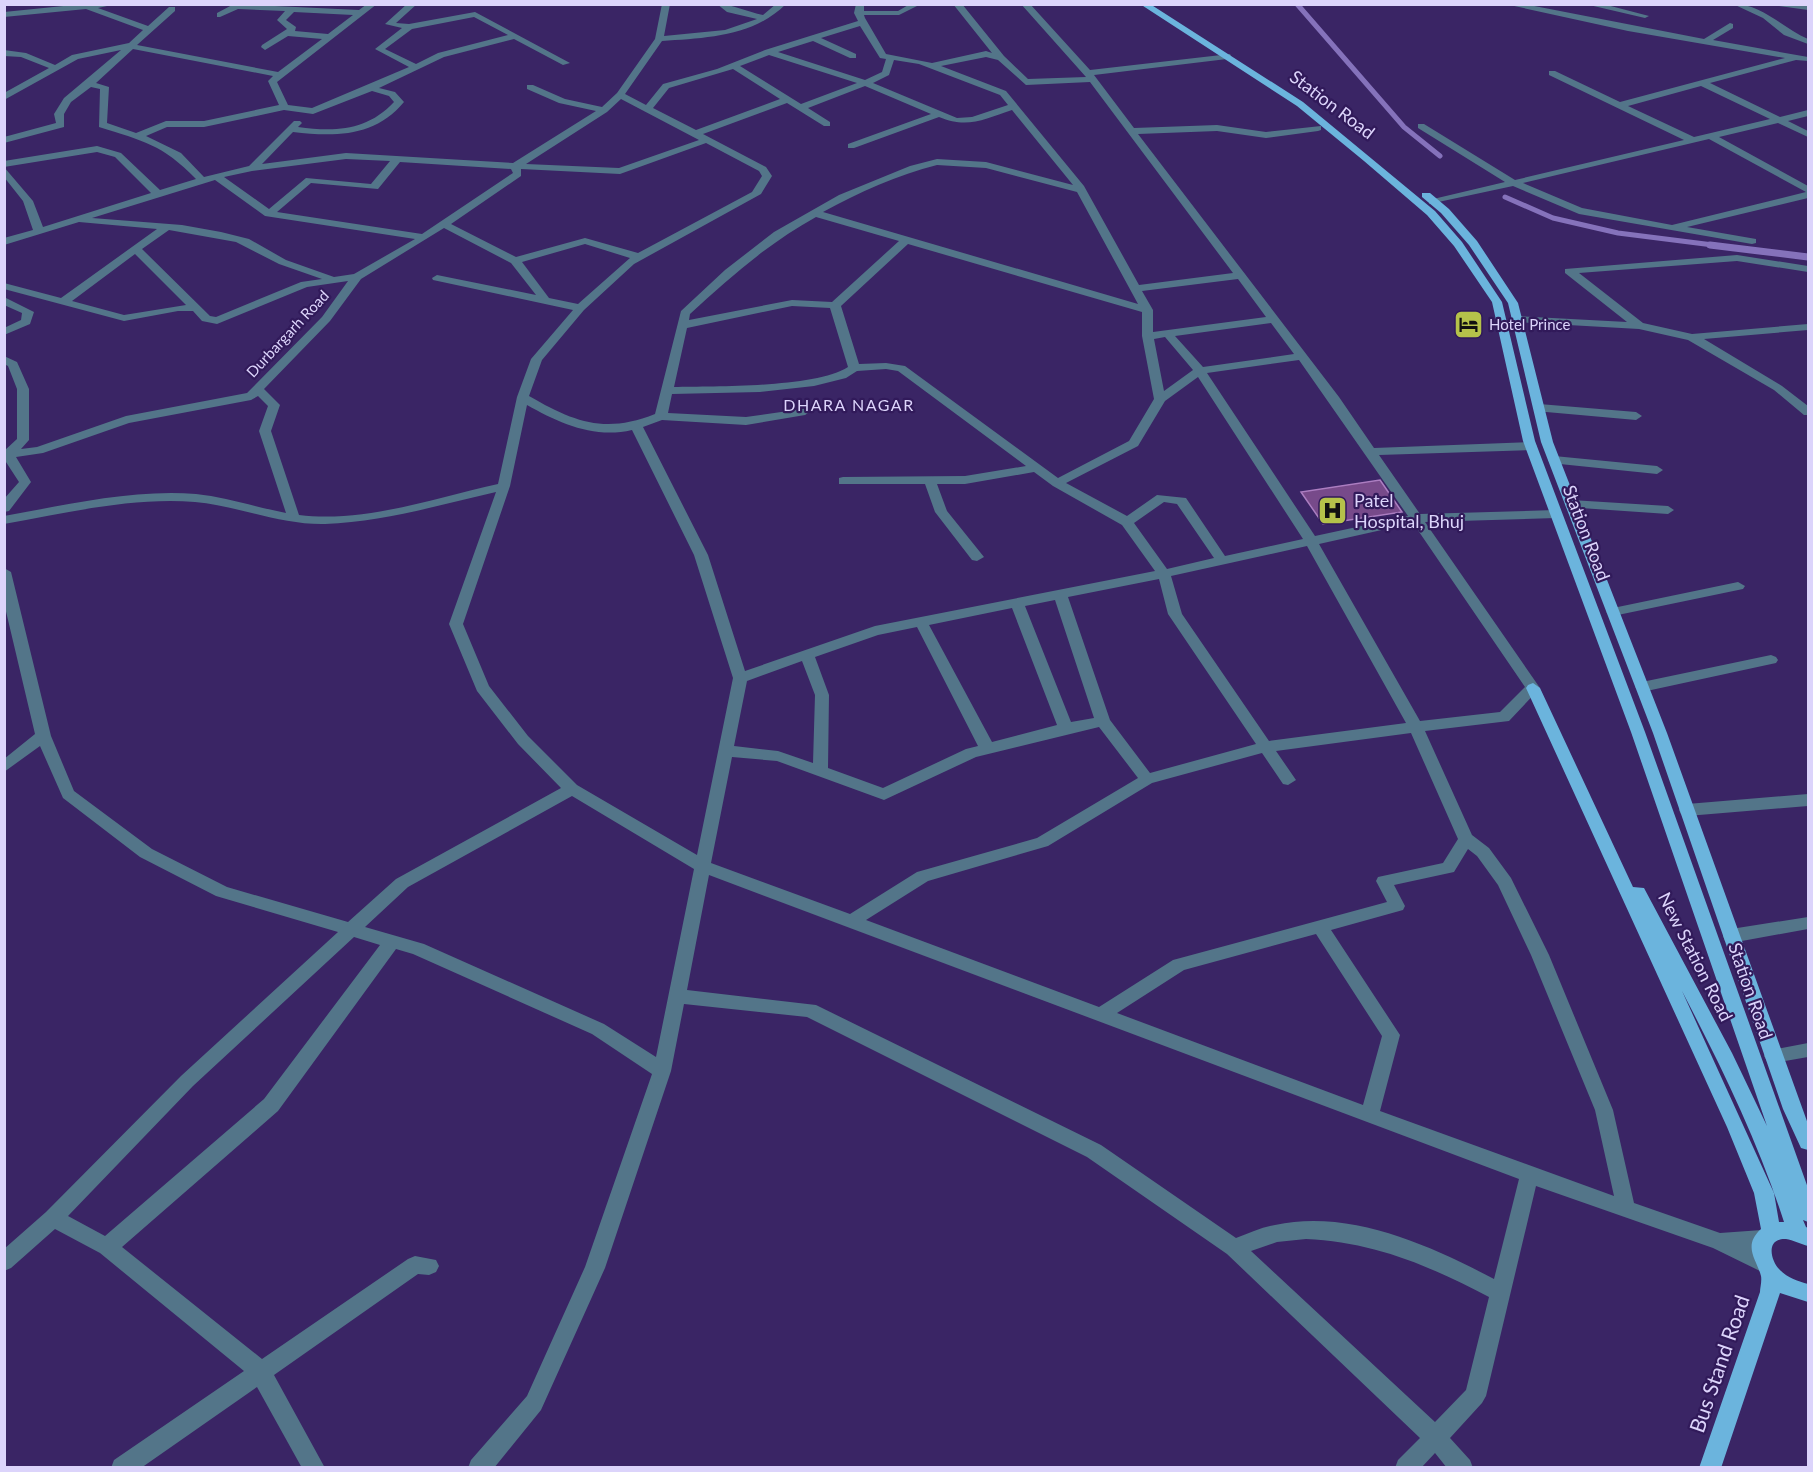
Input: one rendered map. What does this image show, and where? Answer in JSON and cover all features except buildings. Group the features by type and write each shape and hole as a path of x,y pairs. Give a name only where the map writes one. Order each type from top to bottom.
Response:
{"main road":[{"name":"Station Road","path":"1144,4 1300,104 1431,213 1458,244 1497,302 1531,446 1638,732 1763,1091 1809,1213"},
{"name":"Station Road","path":"1157,4 1312,102 1433,202 1473,243 1513,303 1554,460 1642,687 1792,1109 1809,1142"},
{"name":"New Station Road","path":"1533,688 1742,1093 1803,1234"},
{"name":"New Station Road","path":"1543,708 1764,1193 1767,1235 1759,1250 1766,1269"},
{"path":"1767,1235 1783,1229 1803,1234"},
{"path":"1766,1269 1783,1286 1809,1293"},
{"name":"Bus Stand Road","path":"1710,1467 1770,1292 1766,1269"}],"street":[{"path":"4,15 112,4"},
{"path":"284,107 272,81 373,4"},
{"path":"413,4 389,24 409,27 475,14 566,63"},
{"path":"515,166 604,110 620,95 659,39 666,4"},
{"path":"721,4 730,10 766,18"},
{"path":"659,39 733,30 766,18 782,4"},
{"path":"647,109 666,86 813,38 860,14 899,13 917,4"},
{"path":"957,4 1000,58 1015,87 1014,106 1081,190 1148,310 1148,336 1160,399"},
{"path":"852,921 923,876 1042,842 1147,779 1266,747 1504,717 1533,688 1417,518 1302,356 1090,76 1026,4"},
{"path":"1509,4 1706,41 1806,57"},
{"path":"1588,4 1645,16"},
{"path":"1737,4 1766,15 1787,33 1809,42"},
{"path":"1779,4 1809,8"},
{"path":"220,15 237,6 292,9 305,7 362,13"},
{"path":"88,7 150,30"},
{"path":"4,140 61,125 59,114 67,100 89,84 172,9"},
{"path":"265,47 293,29 281,20 292,9"},
{"path":"860,14 883,56 1015,87 1227,56"},
{"path":"1706,41 1731,26"},
{"path":"409,27 379,50 416,67"},
{"path":"285,33 330,37"},
{"path":"252,168 290,129 313,111 371,88 441,55 514,36"},
{"path":"813,38 853,56"},
{"path":"4,97 85,53 129,46 280,75"},
{"path":"768,52 866,83 939,114 965,121 1014,106"},
{"path":"4,53 23,55 56,68"},
{"path":"930,66 986,54 1000,58"},
{"path":"799,108 866,83 886,73 891,57"},
{"path":"1620,105 1806,57"},
{"path":"733,65 826,124"},
{"path":"1552,73 1692,140"},
{"path":"1702,83 1782,119 1809,134"},
{"path":"89,84 105,87 102,125 155,142 178,155 202,180"},
{"path":"530,87 562,101 604,110"},
{"path":"290,129 341,134 375,123 399,102 392,94 371,88"},
{"path":"620,95 763,169 767,176 756,194 630,262 580,308 537,359 523,397 504,486 456,624 482,688 523,740 572,789 702,866 1626,1209 1719,1241 1766,1269"},
{"path":"4,242 216,176 252,168 346,156 620,171 785,100"},
{"path":"118,154 138,138 166,124 204,124 284,107 313,111"},
{"path":"1433,202 1809,113"},
{"path":"851,146 939,114"},
{"path":"1421,126 1514,183 1579,211 1752,241"},
{"path":"1132,131 1217,128 1266,135 1318,128"},
{"path":"1710,136 1809,190"},
{"path":"4,164 97,149 118,154 158,194"},
{"path":"269,214 309,180 374,187 397,159"},
{"path":"661,416 686,313 729,272 778,234 867,185 937,162 986,165 1081,190"},
{"name":"Durbargarh Road","path":"6,455 39,450 126,420 251,396 326,319 357,277 424,237 518,174 515,166"},
{"path":"4,170 28,201 39,231"},
{"path":"216,176 269,214 424,237"},
{"path":"1672,228 1809,195"},
{"path":"818,214 1148,310"},
{"path":"76,219 165,228 237,239 257,245 276,258 310,273 335,278"},
{"path":"443,224 515,261 545,300"},
{"path":"64,301 165,228"},
{"path":"682,325 792,303 835,305 906,240"},
{"path":"515,261 585,241 640,257"},
{"path":"137,250 206,319 225,320 305,284 335,278 357,277"},
{"path":"1639,326 1569,271 1737,258 1809,269"},
{"path":"1136,289 1240,274"},
{"path":"436,278 580,308"},
{"path":"4,286 124,318 178,308 196,308"},
{"path":"4,300 28,312 26,322 4,332"},
{"path":"835,305 854,368"},
{"path":"1148,336 1274,319"},
{"path":"1517,319 1639,326 1692,337 1809,327"},
{"path":"1167,333 1200,370 1311,541 1416,727 1466,839 1483,852 1505,882 1540,955 1604,1110 1626,1209"},
{"path":"1692,337 1778,388 1809,412"},
{"path":"1057,483 1134,443 1160,399 1200,370 1302,356"},
{"path":"4,359 13,363 23,389 23,440 6,455 25,482 4,508"},
{"path":"667,391 760,388 814,382 842,376 854,368 886,366 908,371 1057,483 1127,522 1164,574 1175,614 1288,780"},
{"path":"257,389 274,405 265,431 294,519"},
{"path":"523,397 562,421 601,429 637,428 661,416 746,422 805,411"},
{"path":"1539,408 1636,416"},
{"path":"479,1467 534,1403 595,1269 662,1071 740,678 701,555 637,428"},
{"path":"1371,452 1531,446"},
{"path":"1554,460 1657,470"},
{"path":"843,481 965,480 1036,468"},
{"path":"930,481 941,512 977,557"},
{"path":"4,520 161,496 198,498 294,519 325,520 370,515 504,486"},
{"path":"1127,522 1162,498 1181,501 1222,561"},
{"path":"1571,504 1668,510"},
{"path":"740,678 875,631 1164,574 1417,518 1556,514"},
{"path":"4,572 43,736 68,794 146,853 222,892 418,949 598,1029 662,1071"},
{"path":"1613,612 1738,586"},
{"path":"1060,594 1103,722 1147,779"},
{"path":"1017,603 1066,728"},
{"path":"921,622 987,748"},
{"path":"807,655 822,695 820,771"},
{"path":"1642,687 1771,660"},
{"path":"726,751 778,756 884,794 971,753 1066,728 1103,722"},
{"path":"4,767 43,736"},
{"path":"4,1262 53,1218 187,1081 402,883 572,789"},
{"path":"1687,810 1809,800"},
{"path":"1101,1014 1179,965 1397,906 1384,881 1448,868 1466,839"},
{"path":"1731,936 1809,923"},
{"path":"1320,927 1391,1035 1370,1114"},
{"path":"107,1247 271,1105 392,942"},
{"path":"677,996 810,1010 1094,1151 1234,1248 1435,1437 1462,1467"},
{"path":"1773,1056 1809,1050"},
{"path":"1406,1467 1475,1395 1530,1173"},
{"path":"53,1218 107,1247 260,1371 314,1467"},
{"path":"1234,1248 1276,1233 1320,1229 1384,1242 1436,1258 1500,1292"},
{"path":"1719,1241 1767,1235"},
{"path":"122,1467 415,1265 429,1266"}],"waterway":[{"path":"1297,4 1404,127 1440,156"},
{"path":"1505,197 1553,218 1618,233 1721,246"},
{"path":"1710,245 1808,257"}],"place":[{"name":"Hotel Prince","path":"1468,325"},
{"name":"Patel Hospital, Bhuj","path":"1333,511"}],"district":[{"name":"DHARA NAGAR","path":"849,405"}]}
